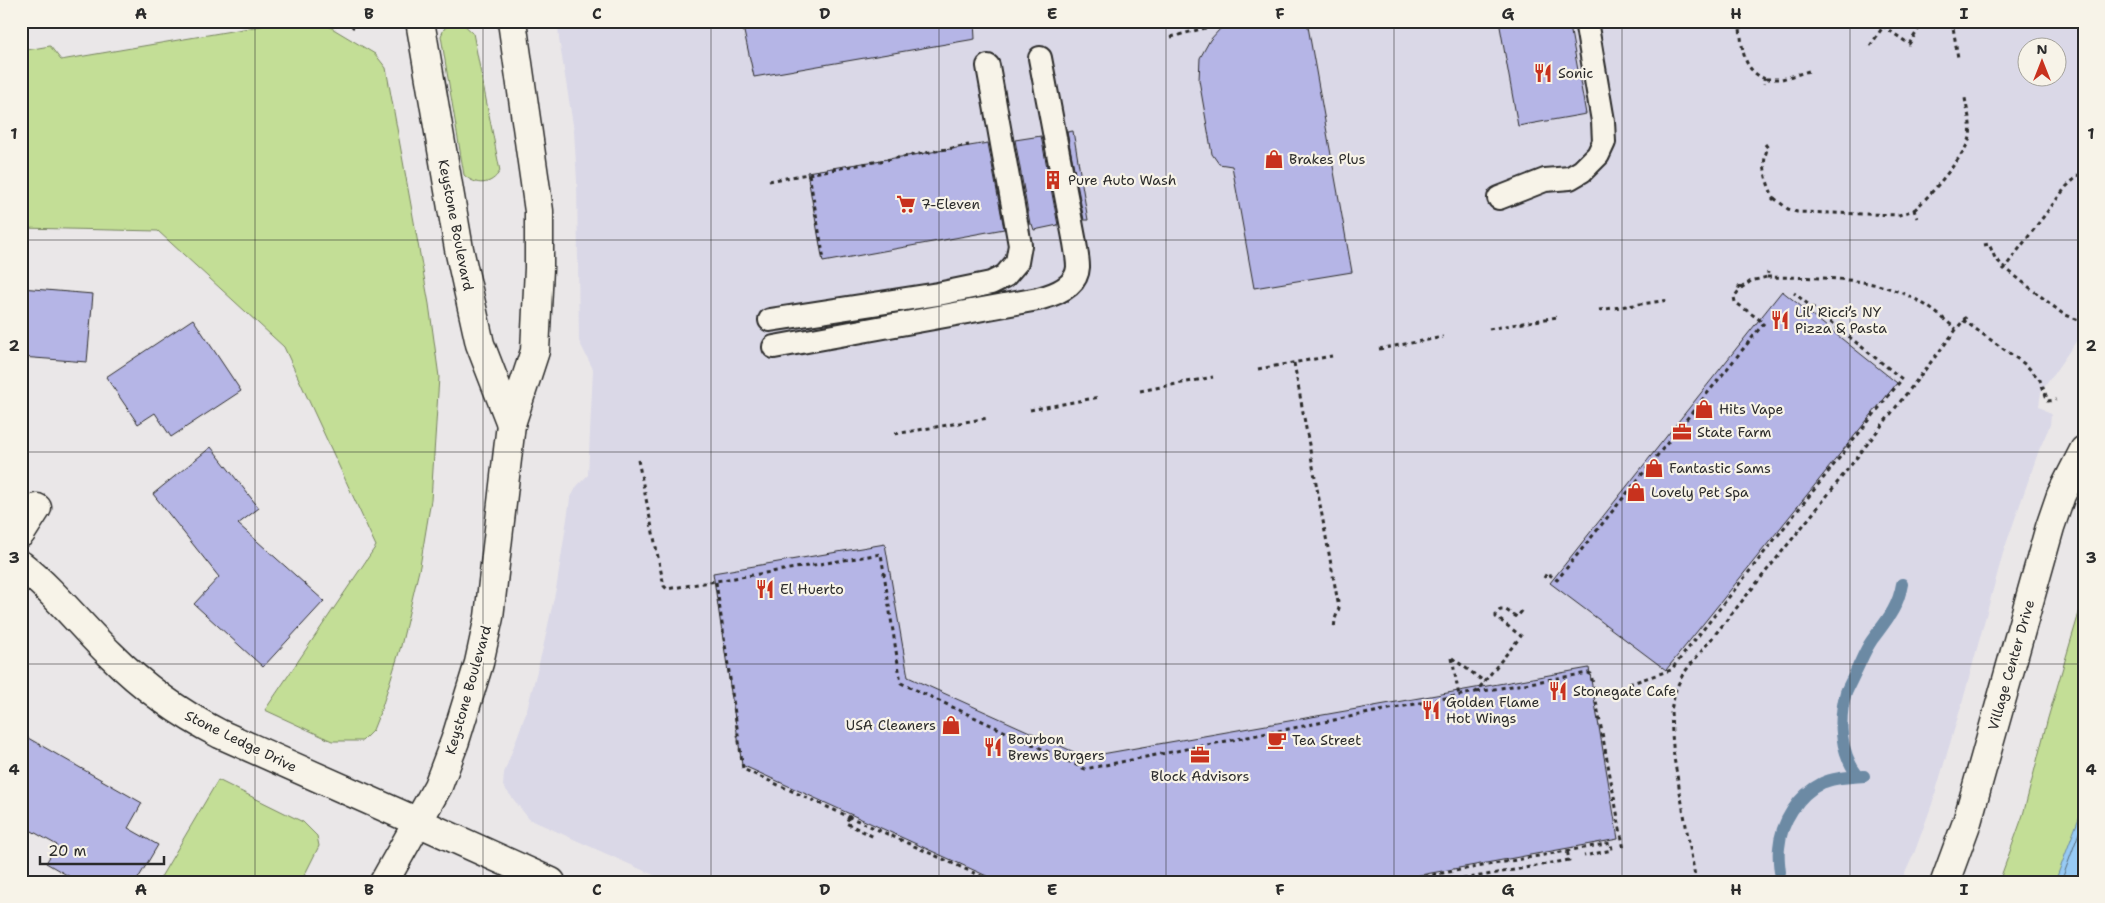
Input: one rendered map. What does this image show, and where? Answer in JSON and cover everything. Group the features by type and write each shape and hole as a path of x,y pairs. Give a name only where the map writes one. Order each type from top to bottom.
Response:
{"street":[{"name":"Keystone Boulevard","path":"420,21 459,248 480,344 511,424"},
{"name":"Keystone Boulevard","path":"384,882 438,786 479,662 490,607 511,424 535,351 540,268 539,211 512,21"},
{"name":"Village Center Drive","path":"1945,882 1967,822 2050,528 2061,495 2084,450"},
{"path":"21,533 37,508"},
{"name":"Stone Ledge Drive","path":"21,565 136,678 163,701 191,719 220,734 418,822"},
{"path":"418,822 551,882"}],"lane":[{"path":"1498,198 1545,180 1570,178 1582,171 1598,155 1604,142 1603,121 1586,21"},
{"path":"774,346 1038,299 1054,294 1075,278 1078,267 1075,243 1040,58"},
{"path":"770,320 946,292 991,283 1005,276 1017,262 1020,245 988,66"}],"path":[{"path":"352,28 358,21"},
{"path":"1170,37 1230,21"},
{"path":"1739,21 1747,66 1755,74 1766,78 1782,78 1809,71"},
{"path":"1876,21 1909,44 1924,21"},
{"path":"1870,46 1887,21"},
{"path":"1952,21 1958,58"},
{"path":"1764,84 1766,78"},
{"path":"1766,144 1768,148 1764,160 1767,181 1774,198 1788,210 1797,212 1899,215 1914,210 1928,196 1967,146 1970,129 1964,98"},
{"path":"769,181 972,145"},
{"path":"2004,269 2066,187 2084,170"},
{"path":"809,174 824,260"},
{"path":"1770,202 1774,198"},
{"path":"1914,210 1917,218"},
{"path":"1984,245 1990,244 1995,258 2004,269 2063,314 2084,322"},
{"path":"1767,277 1768,272"},
{"path":"1544,578 1547,573 1557,580 1764,322 1735,302 1734,297 1740,288 1751,281 1767,277 1860,281 1916,301 1956,329"},
{"path":"1736,286 1740,288"},
{"path":"1628,684 1671,670 1902,379 1794,293"},
{"path":"1599,310 1669,300"},
{"path":"1490,329 1557,317"},
{"path":"1696,882 1674,758 1671,710 1676,688 1683,674 1823,501 1965,318 2026,365 2040,380 2048,401 2056,400"},
{"path":"1379,349 1443,337"},
{"path":"1258,369 1332,356"},
{"path":"1294,363 1339,608 1334,630"},
{"path":"1140,391 1213,377"},
{"path":"1030,410 1100,397"},
{"path":"894,434 988,418"},
{"path":"638,460 664,586 667,589 881,554 901,683 1085,769 1476,692 1591,674 1624,850"},
{"path":"716,582 743,769 994,882"},
{"path":"1476,692 1521,636 1496,617 1496,614 1500,610 1506,610 1517,617 1522,611"},
{"path":"1459,696 1452,658 1485,682"},
{"path":"849,817 846,823 874,837"},
{"path":"1394,882 1610,843 1612,850 1584,856"},
{"path":"1447,882 1569,860 1567,850"}],"shaded area":[{"path":"560,21 2084,21 2084,330 2041,392 2039,406 2051,415 2050,425 2039,450 2003,553 1963,700 1932,804 1915,851 1901,882 669,882 529,819 503,786 504,773 526,713 543,648 557,584 570,499 577,486 588,475 593,369 579,341 577,181 574,131 558,24"}],"green space":[{"path":"290,21 320,21 375,54 386,68 429,304 439,377 431,500 420,566 401,646 382,707 373,730 362,741 332,741 265,710 376,546 284,347 158,231 21,228 21,51 50,46 61,60"},
{"path":"452,22 461,22 473,33 500,171 488,182 478,183 464,175 441,36 444,29"},
{"path":"2084,596 2084,882 1999,882 2023,815 2048,718"},
{"path":"218,780 303,822 317,836 319,846 301,882 158,882"}],"water":[{"path":"2084,804 2084,882 2055,882 2083,807"}],"building":[{"path":"776,21 974,21 975,39 754,77 743,27"},
{"name":"Brakes Plus","path":"1234,21 1307,21 1352,272 1254,288 1232,166 1219,164 1212,154 1199,80 1200,58 1210,40 1220,29"},
{"name":"Sonic","path":"1499,21 1569,21 1586,114 1518,126"},
{"path":"1073,131 1088,220 1084,220 1067,132"},
{"path":"1041,136 1058,225 1034,230 1032,224 1030,224 1015,140"},
{"name":"7-Eleven","path":"988,143 1004,229 823,262 807,172"},
{"path":"21,288 93,294 87,362 21,357"},
{"path":"1782,291 1897,383 1666,670 1550,583"},
{"path":"193,319 241,391 171,437 155,413 138,424 106,377"},
{"path":"211,447 259,508 238,524 324,601 263,667 194,604 219,577 153,494"},
{"path":"885,544 908,677 1085,757 1589,668 1618,839 1382,882 1000,882 742,765 713,573"},
{"path":"21,734 142,803 128,828 158,845 136,882 79,882 46,863 57,845 21,825"}],"waterway":[{"path":"1858,776 1847,757 1844,747 1842,736 1843,703 1846,692 1867,648 1887,620 1898,600 1902,584"},
{"path":"1780,872 1780,838 1787,819 1798,802 1813,788 1827,781 1864,776"}],"place":[{"name":"Sonic","path":"1543,73"},
{"name":"Brakes Plus","path":"1274,159"},
{"name":"Pure Auto Wash","path":"1053,180"},
{"name":"7-Eleven","path":"906,204"},
{"name":"Lil’ Ricci’s NY Pizza & Pasta","path":"1780,320"},
{"name":"Hits Vape","path":"1704,409"},
{"name":"State Farm","path":"1682,432"},
{"name":"Fantastic Sams","path":"1654,468"},
{"name":"Lovely Pet Spa","path":"1636,492"},
{"name":"El Huerto","path":"765,589"},
{"name":"Stonegate Cafe","path":"1558,691"},
{"name":"Golden Flame Hot Wings","path":"1431,710"},
{"name":"USA Cleaners","path":"951,725"},
{"name":"Tea Street","path":"1277,740"},
{"name":"Bourbon Brews Burgers","path":"993,747"},
{"name":"Block Advisors","path":"1200,755"}]}
